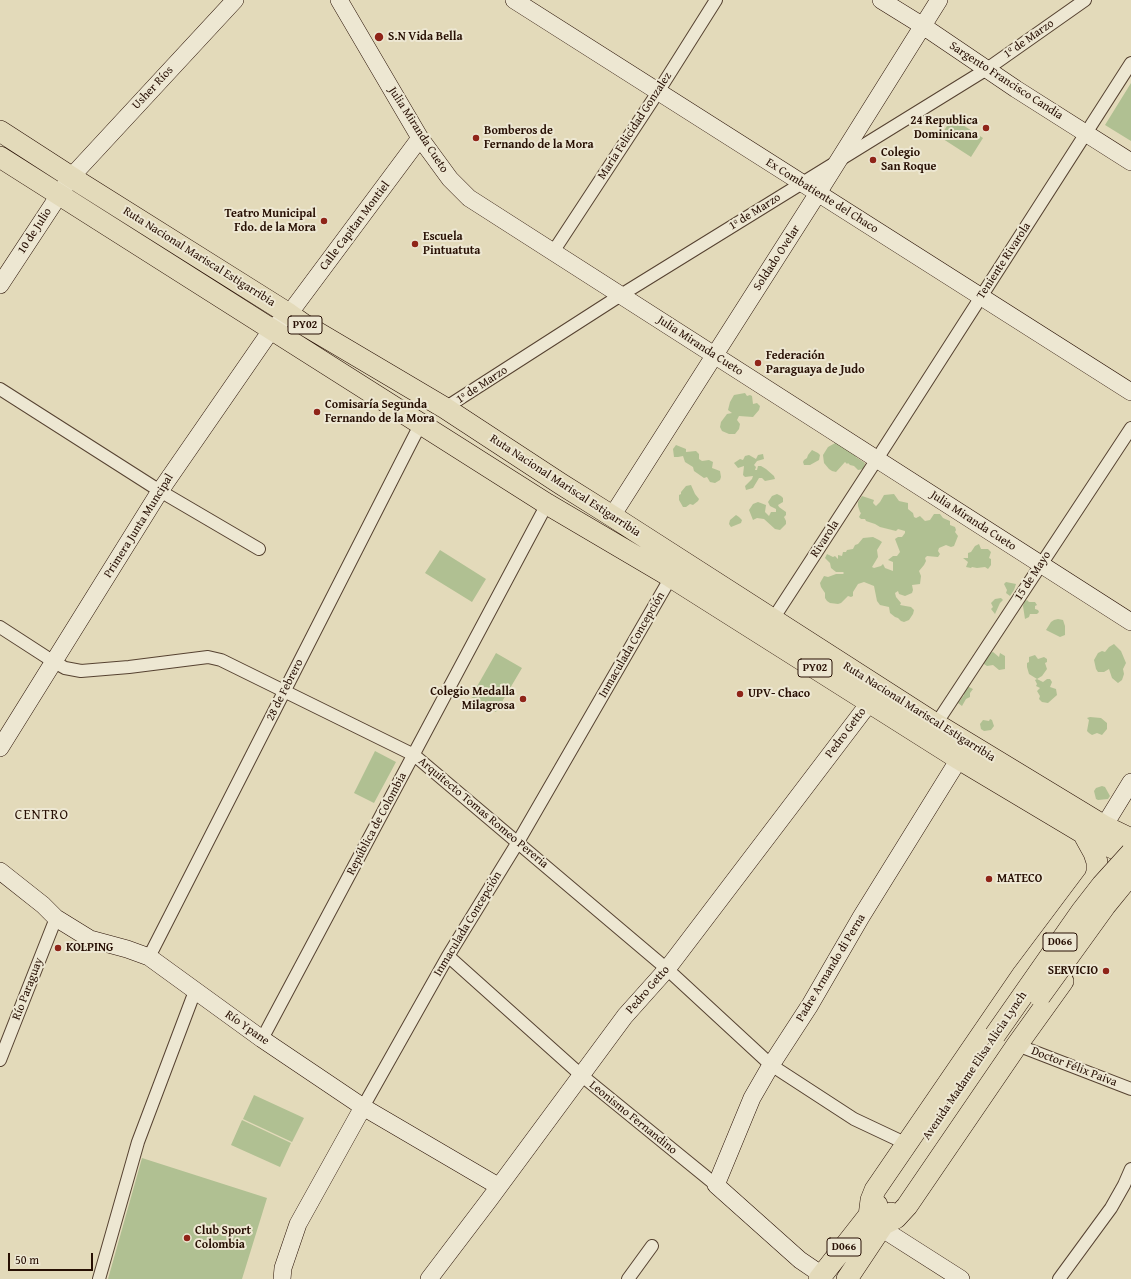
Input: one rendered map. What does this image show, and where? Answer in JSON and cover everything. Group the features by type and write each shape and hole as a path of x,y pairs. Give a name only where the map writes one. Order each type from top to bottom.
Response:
{"highway":[{"name":"Ruta Nacional Mariscal Estigarribia","path":"0,131 65,185 272,329 547,504 671,577 959,759 1083,833 1131,858"},
{"name":"Ruta Nacional Mariscal Estigarribia","path":"0,157 65,185 289,314 303,324 445,408 585,500 936,724 1106,827 1131,839"},
{"path":"574,519 585,500"},
{"path":"1106,827 1131,823"},
{"path":"878,1222 871,1200 875,1190 1024,974 1095,878 1098,866 1097,862 1094,853 1083,833"},
{"name":"Avenida Madame Elisa Alicia Lynch","path":"1005,1041 1081,912 1102,885 1131,853"},
{"name":"Avenida Madame Elisa Alicia Lynch","path":"847,1279 878,1222 1005,1041 1096,918 1131,874"},
{"path":"1005,1041 1131,888"},
{"name":"Avenida Madame Elisa Alicia Lynch","path":"821,1277 878,1222"}],"street":[{"name":"Usher Ríos","path":"65,185 235,0"},
{"name":"Julia Miranda Cueto","path":"339,0 420,138 450,179 468,198 1131,622"},
{"name":"Ex Combatiente del Chaco","path":"514,0 1131,392"},
{"name":"Maria Felicidad Gonzalez","path":"553,252 658,92 716,0"},
{"name":"Sargento Francisco Candia","path":"882,0 1131,162"},
{"name":"Soldado Ovelar","path":"612,516 940,0"},
{"name":"1º de Marzo","path":"445,408 621,295 987,69 1084,0"},
{"name":"Teniente Rivarola","path":"877,459 1131,63"},
{"name":"Calle Capitan Montiel","path":"289,314 420,138"},
{"name":"10 de Julio","path":"0,285 65,185"},
{"name":"Primera Junta Muncipal","path":"0,748 160,491 272,329 289,314"},
{"path":"0,389 160,491 259,549"},
{"name":"28 de Febrero","path":"149,957 421,423"},
{"name":"15 de Mayo","path":"936,724 1131,428"},
{"name":"Rivarola","path":"772,619 877,459"},
{"name":"República de Colombia","path":"262,1039 547,504"},
{"name":"Inmaculada Concepción","path":"282,1279 283,1268 298,1224 448,956 518,842 671,577"},
{"name":"Arquitecto Tomas Romeo Pereria","path":"0,627 65,668 81,671 129,667 208,657 221,660 414,754 667,969 771,1065 854,1119 907,1144"},
{"name":"Pedro Getto","path":"429,1279 625,1016 667,969 870,702"},
{"name":"Padre Armando di Perna","path":"716,1185 752,1098 771,1065 810,1005 861,917 959,759"},
{"path":"1106,827 1131,782"},
{"name":"Río Ypane","path":"0,871 56,918 90,939 127,949 149,957 262,1039 363,1107 498,1186"},
{"name":"Río Paraguay","path":"0,1060 56,918"},
{"name":"Leonismo Fernandino","path":"448,956 580,1075 716,1185 821,1277"},
{"path":"99,1279 138,1142 195,991"},
{"name":"Doctor Félix Paiva","path":"1005,1041 1131,1089"},
{"path":"1059,1279 1111,1208 1131,1169"},
{"path":"878,1222 961,1279"},
{"path":"628,1279 652,1246"}],"green space":[{"path":"1131,83 1131,141 1105,125"},
{"path":"952,118 983,138 971,157 940,137"},
{"path":"82,197 83,197 265,311"},
{"path":"745,393 747,396 752,396 753,404 757,403 760,406 759,410 753,417 739,416 737,420 740,424 739,429 735,434 729,434 722,431 720,427 721,422 727,414 732,413 728,410 734,395"},
{"path":"837,442 857,455 856,457 865,463 864,469 858,470 854,466 845,462 836,472 829,469 824,463 823,455 828,447"},
{"path":"676,445 686,449 686,452 696,451 699,454 699,459 702,461 709,460 713,462 712,468 720,471 720,480 715,483 710,482 707,477 704,478 694,471 693,467 685,462 683,456 674,457 673,449"},
{"path":"812,450 820,455 819,460 810,465 804,465 804,460"},
{"path":"763,454 764,459 757,461 754,465 756,467 755,470 757,470 758,466 761,466 774,476 775,479 765,481 762,478 759,478 753,488 746,490 745,486 753,476 745,477 743,475 744,466 738,468 734,463 740,459 743,460 745,456 749,455 756,459 758,455"},
{"path":"691,485 699,499 693,505 690,504 683,507 679,500 679,495 686,486"},
{"path":"777,494 783,498 783,502 778,505 779,507 786,512 784,517 786,524 780,530 775,529 764,519 757,518 753,520 749,510 753,504 758,502 766,505 765,512 769,516 771,512 776,512 776,509 770,506 768,502 772,496"},
{"path":"894,494 899,501 908,503 908,509 916,518 920,516 925,521 930,520 934,514 940,514 943,518 950,521 950,525 955,527 955,532 958,536 954,546 951,547 946,545 939,548 938,551 940,554 938,557 927,556 925,558 926,561 919,571 921,576 920,584 912,585 912,593 905,596 899,594 898,591 895,593 896,597 901,603 900,605 911,607 914,610 909,620 904,622 890,613 889,607 880,605 877,601 874,586 864,582 858,584 853,592 853,596 848,596 838,604 827,601 820,583 824,576 828,577 844,573 836,572 831,568 830,563 825,558 827,554 833,557 835,556 838,559 838,555 842,556 843,552 853,549 855,545 858,544 863,538 873,537 882,542 877,550 878,557 872,567 874,568 883,564 885,568 893,571 893,562 888,560 893,556 897,556 900,552 895,539 902,537 905,531 898,529 896,531 880,527 866,521 865,519 861,519 859,517 861,513 858,502 862,496 874,500 873,503 876,506 884,495"},
{"path":"736,515 742,520 741,523 731,527 729,524 730,520"},
{"path":"979,544 981,549 988,549 991,552 989,558 991,559 991,565 988,569 985,567 966,567 968,562 963,558 968,558 968,553"},
{"path":"440,550 486,579 472,602 425,573"},
{"path":"1006,582 1016,584 1010,596 1006,593 1007,590 1004,584"},
{"path":"1001,598 1003,600 995,614 991,609 993,607 991,603 995,599"},
{"path":"1027,600 1029,602 1035,602 1037,605 1035,606 1035,609 1039,612 1037,614 1030,614 1029,617 1025,619 1023,606 1024,602"},
{"path":"1058,619 1063,620 1065,626 1065,635 1060,637 1046,630 1051,622"},
{"path":"1114,644 1121,651 1126,663 1123,669 1124,674 1122,680 1118,683 1112,678 1109,669 1104,672 1098,672 1094,660 1098,653 1102,651 1105,652"},
{"path":"993,652 999,657 1000,653 1005,656 1005,669 999,670 993,665 987,666 984,664 984,661 990,653"},
{"path":"496,653 522,668 496,712 471,697"},
{"path":"1035,655 1038,659 1044,657 1047,659 1047,662 1045,663 1047,669 1042,676 1037,679 1029,674 1027,667 1029,657"},
{"path":"1037,679 1043,682 1050,679 1052,682 1050,687 1056,689 1057,695 1048,703 1042,702 1039,699 1040,696 1037,691 1040,688 1036,686 1037,684 1035,680"},
{"path":"967,686 973,689 970,693 970,697 966,699 962,706 958,703 964,695 963,691"},
{"path":"1087,718 1101,718 1107,723 1107,729 1102,735 1097,733 1092,735 1087,731 1089,720"},
{"path":"990,719 992,720 994,726 991,730 984,731 981,729 980,724 983,720 989,721"},
{"path":"375,751 396,762 374,803 354,793"},
{"path":"1102,786 1105,787 1110,796 1108,799 1098,800 1096,799 1094,791 1096,788"},
{"path":"254,1095 304,1118 292,1142 243,1119"},
{"path":"242,1120 291,1143 280,1167 231,1145"},
{"name":"Club Sport Colombia","path":"142,1158 267,1198 242,1279 108,1279"}],"place":[{"name":"S.N Vida Bella","path":"379,37"},
{"name":"24 Republica Dominicana","path":"986,128"},
{"name":"Bomberos de Fernando de la Mora","path":"476,138"},
{"name":"Colegio San Roque","path":"873,160"},
{"name":"Teatro Municipal Fdo. de la Mora","path":"324,221"},
{"name":"Escuela Pintuatuta","path":"415,244"},
{"name":"Federación Paraguaya de Judo","path":"758,363"},
{"name":"Comisaría Segunda Fernando de la Mora","path":"317,412"},
{"name":"UPV- Chaco","path":"740,694"},
{"name":"Colegio Medalla Milagrosa","path":"523,699"},
{"name":"MATECO","path":"989,879"},
{"name":"KOLPING","path":"58,948"},
{"name":"SERVICIO","path":"1106,971"},
{"name":"Club Sport Colombia","path":"187,1238"}],"district":[{"name":"CENTRO","path":"42,815"}]}
